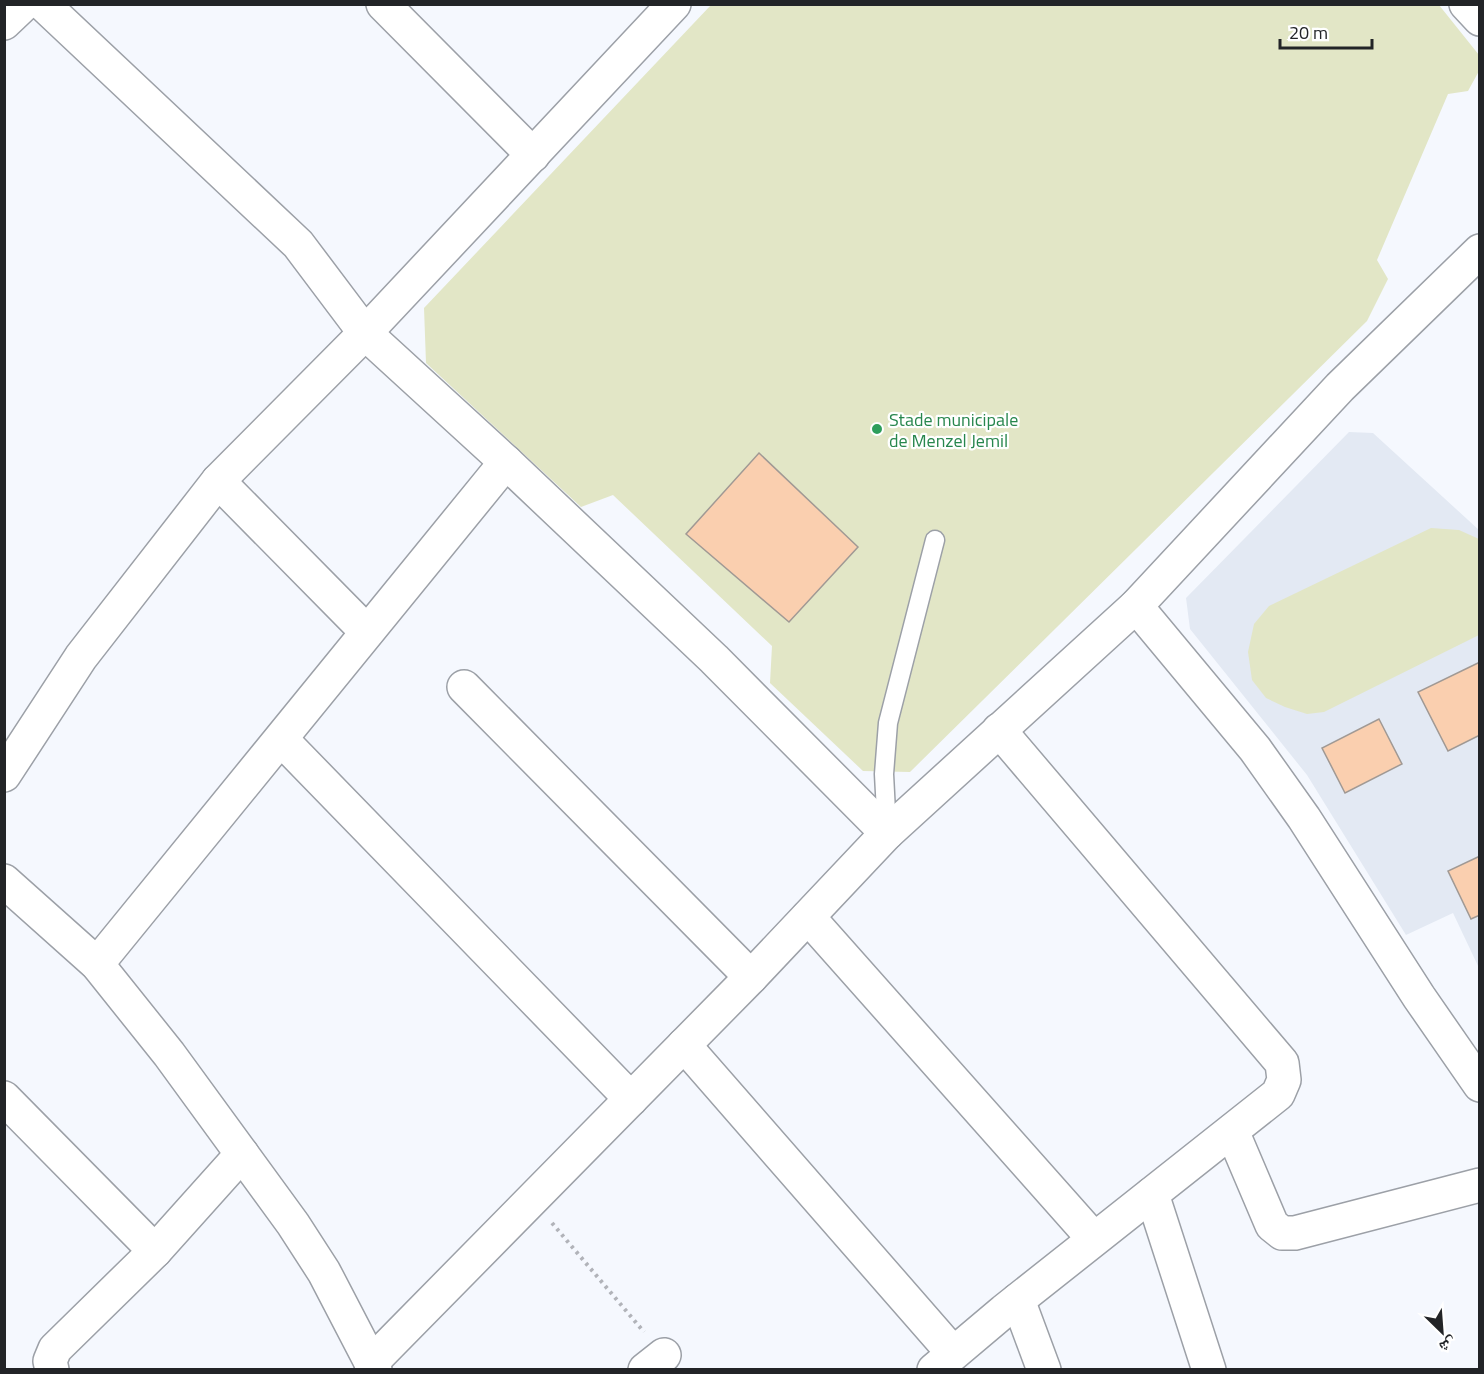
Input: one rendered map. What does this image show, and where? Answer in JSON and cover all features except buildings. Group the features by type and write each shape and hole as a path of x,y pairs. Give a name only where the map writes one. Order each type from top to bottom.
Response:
{"street":[{"path":"4,22 24,4"},
{"path":"43,4 298,244 365,333 506,462 714,659 887,833"},
{"path":"383,4 533,155"},
{"path":"1466,4 1479,19"},
{"path":"4,775 81,657 218,481 365,333 533,155 668,7"},
{"path":"4,881 97,964 169,1054 293,1224 324,1272 373,1366 887,833 1136,606 1340,387 1479,251"},
{"path":"97,964 506,462"},
{"path":"218,481 367,632"},
{"path":"1136,606 1267,766 1304,818 1479,1085"},
{"path":"464,687 751,976"},
{"path":"684,1045 943,1361 1278,1094 1284,1080 1282,1063 999,730"},
{"path":"281,739 631,1099"},
{"path":"808,917 1094,1239"},
{"path":"4,1098 155,1251"},
{"path":"1232,1131 1272,1225 1282,1233 1295,1233 1479,1185"},
{"path":"52,1370 50,1361 55,1349 155,1251 242,1154"},
{"path":"1152,1194 1209,1370"},
{"path":"1018,1300 1044,1370"}],"lane":[{"path":"887,833 884,774 888,723 935,540"}],"path":[{"path":"533,1199 654,1362"}],"shaded area":[{"path":"1349,432 1373,433 1479,530 1479,968 1453,913 1406,935 1307,775 1190,629 1186,598"}],"green space":[{"name":"Stade municipale de Menzel Jemil","path":"711,5 1439,5 1479,55 1479,71 1468,91 1448,94 1377,260 1388,279 1367,321 910,772 863,771 770,683 772,646 613,495 581,507 426,363 424,308"},
{"path":"1431,528 1459,530 1479,539 1479,635 1324,712 1307,714 1266,698 1252,680 1248,652 1254,624 1269,606"}],"place":[{"name":"Stade municipale de Menzel Jemil","path":"877,429"}]}
